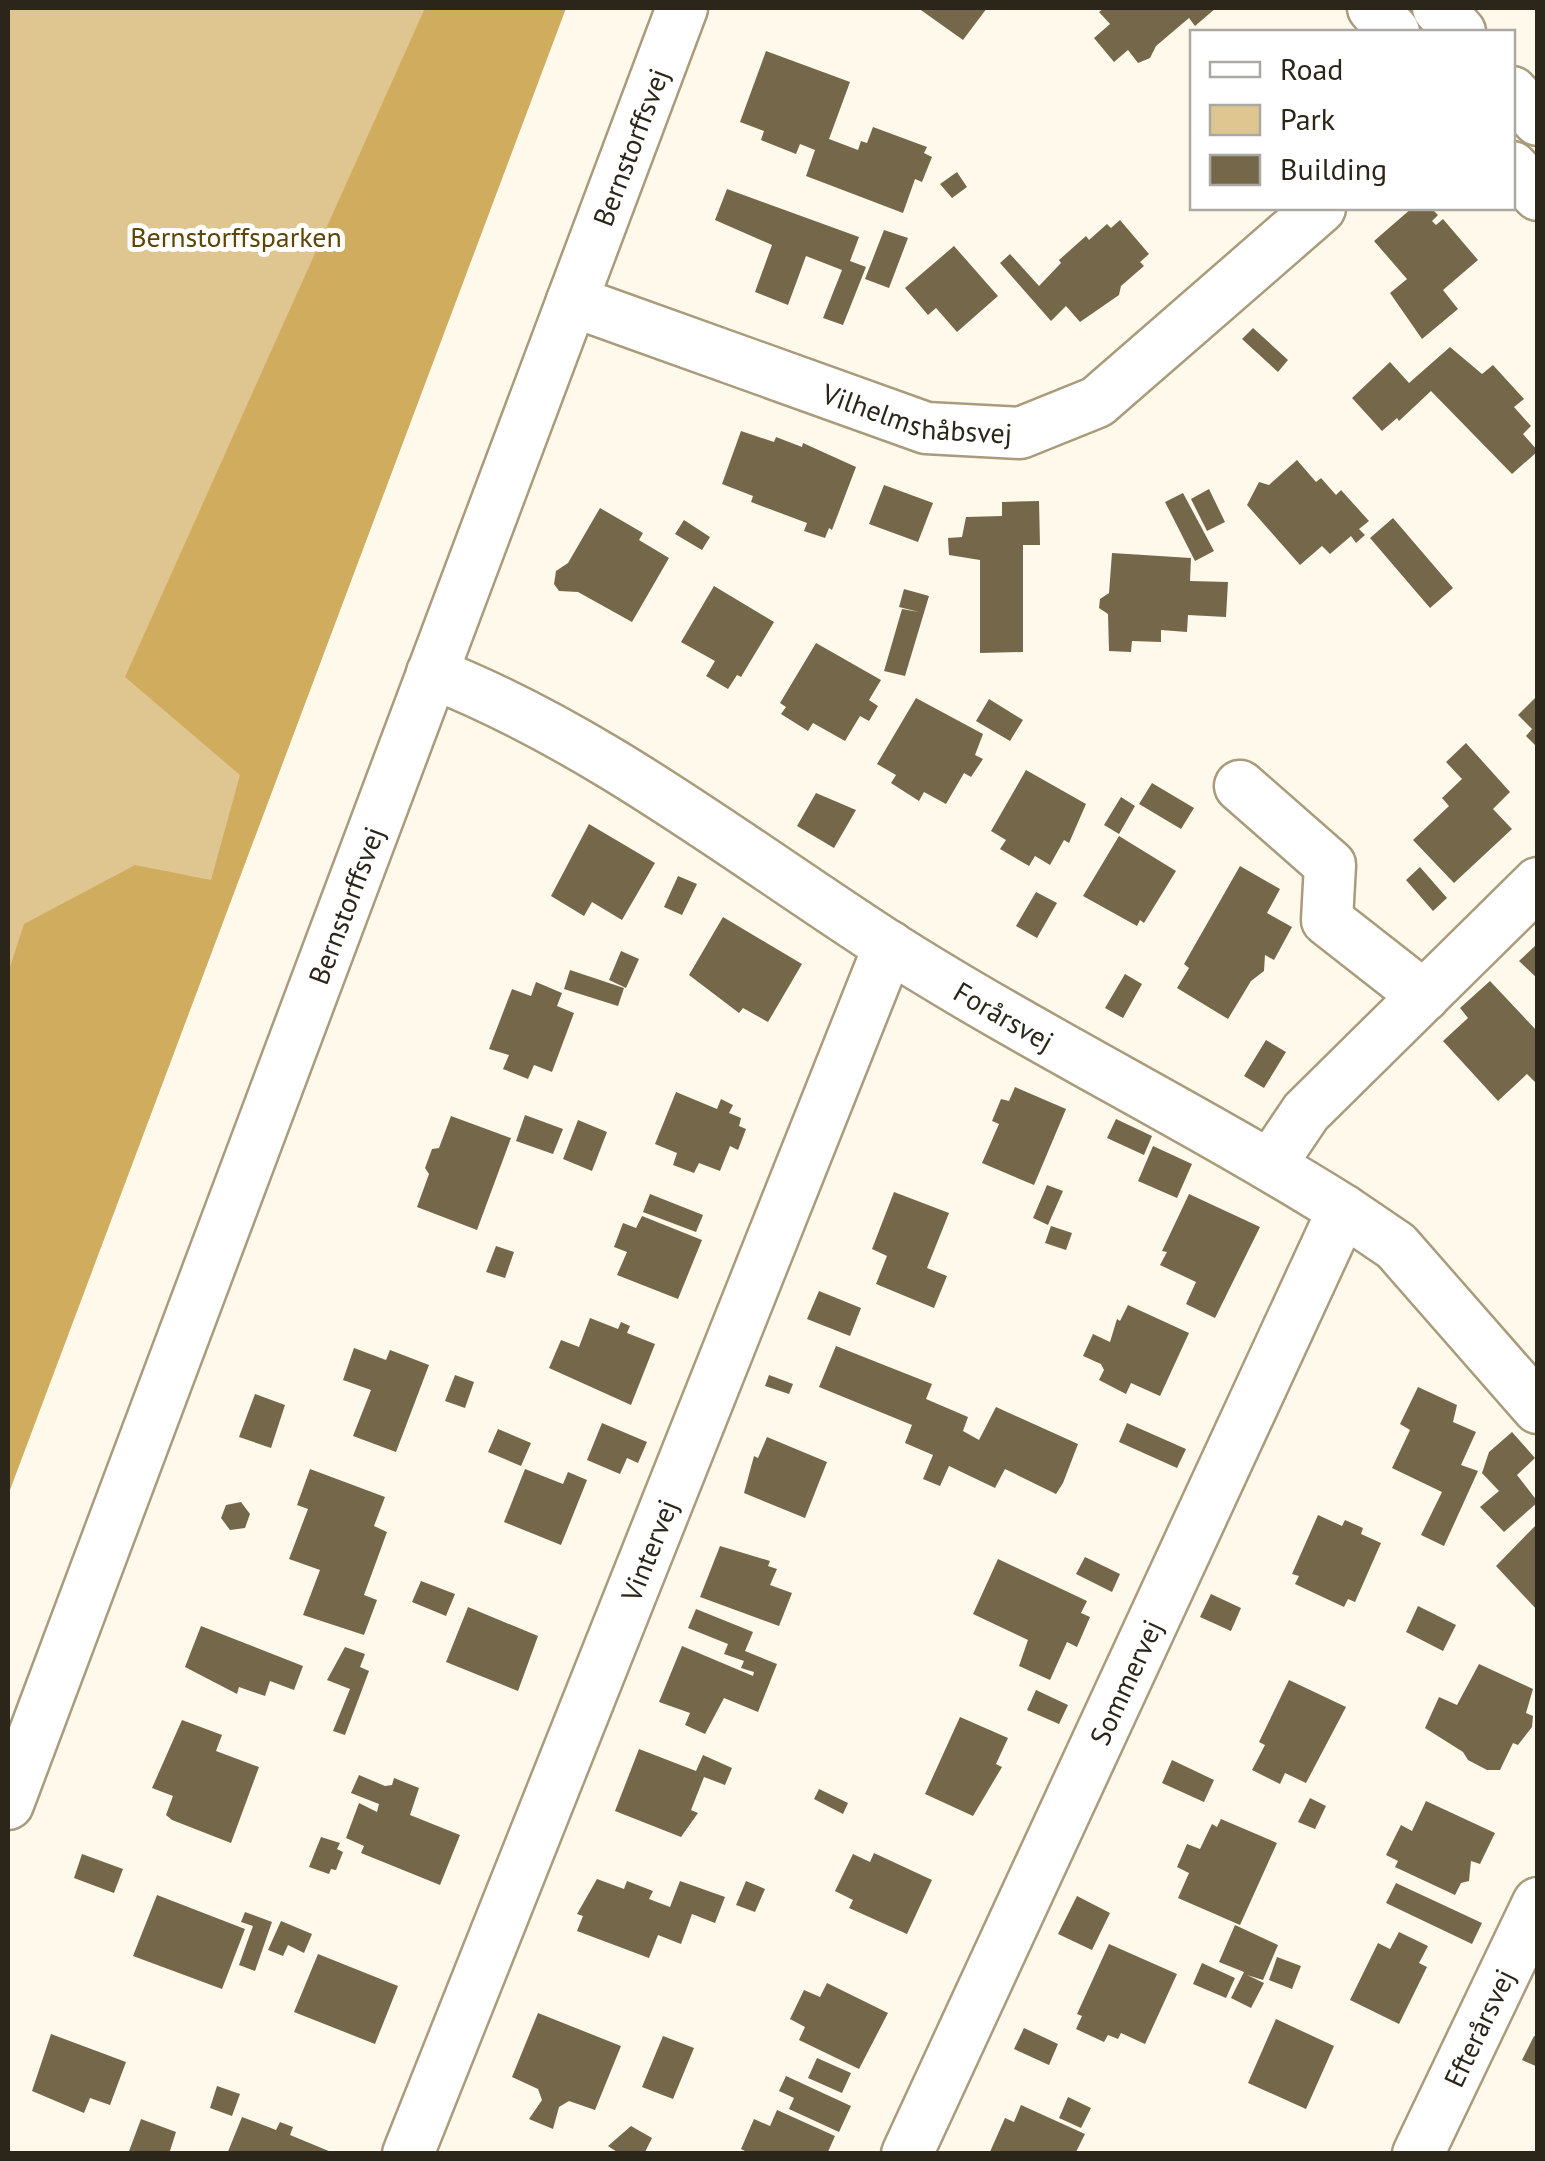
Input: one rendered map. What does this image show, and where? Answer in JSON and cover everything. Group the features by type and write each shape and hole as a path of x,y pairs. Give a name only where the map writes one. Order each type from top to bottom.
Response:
{"street":[{"name":"Bernstorffsvej","path":"8,1804 682,8"},
{"path":"1373,8 1392,30"},
{"path":"1438,8 1458,30"},
{"path":"1515,95 1538,120"},
{"path":"1515,170 1538,196"},
{"name":"Vilhelmshåbsvej","path":"572,300 926,428 1020,433 1097,402 1318,210"},
{"name":"Forårsvej","path":"432,673 503,701 673,804 889,946 1271,1164 1343,1210 1396,1246 1538,1408"},
{"path":"1240,786 1330,865 1327,920 1424,996"},
{"path":"1271,1164 1306,1112 1538,883"},
{"name":"Vintervej","path":"408,2154 889,946"},
{"name":"Sommervej","path":"907,2154 1343,1210"},
{"name":"Efterårsvej","path":"1418,2154 1538,1903"}],"green space":[{"name":"Bernstorffsparken","path":"8,8 566,8 8,1495"}],"shaded area":[{"path":"425,8 566,8 8,1495 8,973 24,924 135,865 211,880 240,775 125,677"}],"building":[{"path":"918,8 987,8 963,40"},
{"path":"1104,8 1216,8 1195,26 1189,18 1156,46 1150,58 1138,63 1128,50 1114,62 1094,38 1110,24 1099,12"},
{"path":"766,51 850,82 829,139 858,150 861,141 867,143 873,127 927,147 924,153 932,157 922,182 915,179 903,213 806,176 815,150 800,144 796,154 761,140 764,131 740,122"},
{"path":"957,172 967,187 952,198 940,184"},
{"path":"727,189 859,237 850,261 866,267 843,325 823,318 842,270 806,256 788,305 755,292 772,245 715,220"},
{"path":"1410,210 1433,210 1438,215 1432,221 1436,225 1443,219 1478,260 1443,290 1458,309 1422,339 1390,293 1407,279 1374,241"},
{"path":"1120,220 1149,254 1140,262 1144,266 1121,286 1119,295 1080,322 1066,306 1051,321 1000,263 1010,254 1039,286 1061,263 1059,260 1086,236 1089,240 1107,224 1111,228"},
{"path":"884,230 908,238 889,288 865,279"},
{"path":"954,246 998,296 957,332 936,308 928,315 905,288"},
{"path":"1253,328 1288,360 1278,372 1242,339"},
{"path":"1450,347 1482,374 1493,365 1524,399 1514,407 1531,426 1523,434 1538,451 1512,474 1431,391 1399,421 1397,418 1382,431 1352,398 1390,362 1409,383"},
{"path":"741,431 774,442 776,437 802,447 803,443 856,467 832,530 829,528 825,538 804,531 807,523 751,502 753,496 722,484"},
{"path":"1297,460 1316,482 1321,478 1336,495 1341,490 1369,521 1359,529 1365,535 1356,543 1351,536 1330,554 1322,546 1300,565 1247,505 1259,482 1269,485"},
{"path":"884,485 933,503 918,542 869,524"},
{"path":"1209,489 1225,522 1207,531 1191,499"},
{"path":"1183,493 1214,551 1195,561 1165,502"},
{"path":"1039,501 1040,545 1023,545 1023,652 980,653 980,560 949,555 948,538 962,537 966,517 1002,516 1002,502"},
{"path":"600,508 643,533 639,540 669,558 632,622 578,592 559,591 554,584 556,571 568,563"},
{"path":"1393,518 1453,588 1430,608 1370,538"},
{"path":"684,520 710,537 702,550 675,534"},
{"path":"1112,553 1191,558 1190,581 1228,582 1226,617 1188,615 1187,632 1161,630 1161,642 1132,641 1131,652 1109,651 1108,614 1099,608 1100,599 1109,593"},
{"path":"714,586 774,622 741,677 737,675 728,689 706,676 715,661 681,642"},
{"path":"904,589 929,596 905,676 884,671 902,609 919,612 899,607"},
{"path":"816,643 881,680 869,700 878,706 869,721 860,716 845,741 813,723 808,731 781,714 786,707 780,703"},
{"path":"1536,697 1538,748 1526,736 1532,729 1518,715"},
{"path":"916,698 983,734 975,755 983,759 971,777 964,773 946,804 924,792 919,801 891,783 896,775 877,764"},
{"path":"989,699 1023,720 1010,741 976,721"},
{"path":"1466,743 1510,792 1493,809 1512,829 1454,883 1413,840 1449,806 1442,798 1462,779 1446,762"},
{"path":"1026,770 1086,804 1069,843 1064,840 1050,865 1035,856 1029,866 1000,849 1006,840 991,831"},
{"path":"1152,783 1194,808 1181,829 1139,804"},
{"path":"816,793 856,810 834,848 797,826"},
{"path":"1121,797 1135,806 1119,834 1104,825"},
{"path":"589,824 655,863 622,920 592,902 584,916 551,896"},
{"path":"1119,836 1176,871 1144,923 1140,920 1137,926 1083,896"},
{"path":"1240,866 1280,889 1267,913 1292,927 1274,960 1265,955 1264,971 1251,981 1228,1019 1177,988 1189,968 1184,964"},
{"path":"1420,867 1447,898 1433,911 1406,880"},
{"path":"678,876 697,884 682,915 664,907"},
{"path":"1036,892 1057,903 1037,938 1016,926"},
{"path":"723,917 802,964 768,1022 743,1008 739,1013 689,975"},
{"path":"1538,947 1538,979 1519,961"},
{"path":"621,951 639,959 626,988 609,980"},
{"path":"570,970 624,988 618,1006 564,989"},
{"path":"1125,974 1142,984 1123,1018 1105,1008"},
{"path":"1490,981 1538,1032 1538,1085 1527,1074 1498,1101 1443,1041 1468,1018 1460,1008"},
{"path":"536,982 562,993 557,1006 574,1013 552,1072 534,1065 528,1079 503,1069 509,1055 489,1049 512,989 531,996"},
{"path":"1266,1040 1286,1052 1264,1088 1244,1076"},
{"path":"1015,1087 1066,1109 1034,1185 982,1163 999,1124 992,1121 1001,1099 1009,1101"},
{"path":"676,1092 717,1109 721,1099 733,1105 729,1113 741,1118 739,1126 746,1129 738,1150 730,1146 720,1171 699,1163 694,1173 673,1165 677,1153 655,1144"},
{"path":"525,1115 563,1129 553,1154 516,1141"},
{"path":"451,1116 511,1138 477,1230 417,1207 429,1174 425,1168 432,1149 439,1148"},
{"path":"1116,1119 1152,1136 1144,1155 1107,1138"},
{"path":"578,1120 607,1132 592,1171 563,1159"},
{"path":"1153,1146 1192,1164 1177,1198 1138,1181"},
{"path":"1047,1185 1063,1191 1048,1225 1033,1218"},
{"path":"894,1192 949,1213 927,1268 947,1276 934,1308 876,1284 887,1256 872,1249"},
{"path":"650,1194 703,1215 696,1232 643,1212"},
{"path":"1189,1194 1260,1227 1215,1318 1186,1304 1196,1282 1160,1265 1167,1252 1162,1251"},
{"path":"642,1216 702,1240 678,1299 617,1275 627,1252 614,1247 623,1223 636,1228"},
{"path":"1051,1226 1072,1233 1066,1250 1045,1243"},
{"path":"496,1246 514,1252 505,1278 486,1272"},
{"path":"819,1291 861,1308 850,1336 807,1319"},
{"path":"1128,1305 1189,1333 1160,1396 1131,1383 1126,1394 1099,1380 1104,1370 1101,1364 1083,1356 1093,1334 1110,1342 1117,1319 1120,1321"},
{"path":"590,1318 618,1329 621,1322 630,1326 627,1333 655,1344 631,1405 549,1368 561,1340 579,1347"},
{"path":"836,1346 932,1384 926,1399 968,1417 963,1431 979,1440 996,1407 1078,1444 1056,1494 1005,1469 995,1488 949,1466 940,1486 923,1479 933,1455 905,1443 912,1425 819,1387"},
{"path":"354,1348 386,1360 390,1350 429,1365 396,1452 353,1436 371,1390 343,1380"},
{"path":"455,1375 474,1382 465,1408 445,1401"},
{"path":"769,1375 793,1384 789,1394 765,1386"},
{"path":"1418,1387 1457,1405 1453,1422 1476,1432 1461,1465 1478,1471 1444,1546 1421,1535 1442,1492 1392,1468 1410,1430 1400,1424"},
{"path":"255,1394 285,1405 271,1448 239,1437"},
{"path":"602,1423 647,1442 638,1463 627,1458 620,1474 587,1460"},
{"path":"1127,1423 1186,1449 1177,1468 1119,1442"},
{"path":"498,1429 531,1443 521,1466 488,1452"},
{"path":"1512,1432 1535,1458 1517,1475 1538,1502 1504,1532 1480,1507 1499,1491 1482,1473 1489,1452"},
{"path":"767,1437 827,1462 805,1518 744,1493 754,1456 758,1458"},
{"path":"310,1469 385,1497 374,1526 387,1532 364,1595 377,1600 364,1635 303,1615 320,1570 289,1559 308,1509 297,1505"},
{"path":"525,1469 563,1484 568,1472 587,1480 561,1545 504,1522"},
{"path":"241,1502 250,1514 245,1528 230,1530 221,1518 226,1505"},
{"path":"1318,1515 1342,1526 1345,1520 1363,1528 1361,1534 1381,1543 1355,1602 1348,1599 1344,1607 1295,1584 1299,1576 1292,1574"},
{"path":"1538,1523 1538,1611 1496,1566"},
{"path":"720,1546 770,1561 768,1566 777,1569 770,1585 792,1593 779,1626 700,1597"},
{"path":"1085,1557 1120,1574 1112,1592 1076,1574"},
{"path":"998,1559 1087,1601 1081,1613 1090,1617 1077,1647 1067,1642 1050,1680 1019,1666 1028,1640 973,1614"},
{"path":"421,1581 455,1594 446,1616 412,1602"},
{"path":"1211,1594 1241,1608 1231,1631 1200,1617"},
{"path":"1418,1606 1456,1625 1443,1651 1406,1632"},
{"path":"468,1607 538,1636 518,1691 446,1662"},
{"path":"696,1609 753,1632 745,1651 777,1664 758,1712 724,1698 705,1734 685,1725 690,1713 659,1702 682,1646 753,1676 754,1672 741,1668 744,1661 724,1654 728,1644 688,1628"},
{"path":"201,1626 303,1666 294,1690 270,1681 265,1696 239,1687 237,1694 185,1667"},
{"path":"345,1647 365,1654 360,1667 369,1671 345,1735 333,1731 350,1689 327,1680"},
{"path":"1479,1664 1533,1689 1526,1713 1533,1716 1532,1727 1518,1745 1513,1743 1500,1770 1487,1770 1468,1760 1463,1752 1425,1728 1439,1697 1457,1705"},
{"path":"1289,1680 1346,1707 1306,1783 1285,1773 1280,1784 1252,1770 1265,1745 1259,1742"},
{"path":"1036,1690 1068,1705 1059,1724 1027,1710"},
{"path":"960,1717 1008,1738 996,1764 1002,1767 973,1816 925,1794"},
{"path":"182,1720 222,1735 216,1751 259,1767 231,1843 172,1820 166,1815 173,1796 152,1788"},
{"path":"639,1749 696,1771 703,1755 732,1768 725,1785 704,1777 691,1810 698,1813 681,1837 615,1811"},
{"path":"1172,1760 1214,1780 1204,1802 1162,1783"},
{"path":"359,1775 385,1786 392,1785 394,1778 419,1788 410,1815 460,1835 440,1885 361,1853 364,1846 346,1838 359,1803 377,1812 379,1804 351,1793"},
{"path":"819,1789 848,1803 843,1814 814,1799"},
{"path":"1310,1798 1326,1806 1315,1829 1298,1822"},
{"path":"1426,1801 1495,1833 1480,1864 1471,1861 1469,1881 1461,1883 1455,1895 1395,1867 1398,1861 1386,1855 1401,1825 1412,1831"},
{"path":"1221,1819 1277,1843 1240,1925 1178,1898 1189,1873 1177,1867 1187,1844 1200,1849 1212,1824 1217,1827"},
{"path":"321,1837 340,1843 337,1849 343,1852 336,1870 331,1869 329,1874 309,1867"},
{"path":"874,1853 932,1880 907,1934 849,1908 853,1900 835,1891 853,1854 870,1862"},
{"path":"82,1854 123,1869 114,1893 74,1878"},
{"path":"597,1879 624,1889 627,1881 653,1891 649,1899 670,1907 680,1881 725,1897 715,1923 692,1914 681,1944 658,1935 649,1958 577,1931 583,1916 577,1914"},
{"path":"746,1881 765,1889 755,1912 736,1905"},
{"path":"1396,1883 1482,1923 1472,1944 1386,1903"},
{"path":"157,1895 245,1929 222,1989 133,1956"},
{"path":"1077,1896 1110,1913 1092,1950 1058,1934"},
{"path":"245,1912 272,1922 255,1971 239,1965 253,1926 241,1922"},
{"path":"281,1921 312,1934 304,1953 288,1945 283,1956 268,1950"},
{"path":"1235,1925 1278,1945 1263,1980 1247,1975 1264,1983 1251,2008 1231,1998 1244,1972 1219,1962"},
{"path":"1399,1932 1428,1946 1419,1963 1427,1967 1399,2024 1350,2000 1378,1943 1390,1949"},
{"path":"1109,1944 1177,1974 1145,2044 1121,2033 1118,2039 1108,2035 1104,2042 1076,2029 1082,2016 1077,2014"},
{"path":"318,1954 398,1986 375,2044 294,2012"},
{"path":"1277,1957 1301,1966 1292,1989 1269,1980"},
{"path":"1202,1963 1235,1978 1226,1998 1193,1984"},
{"path":"827,1983 888,2013 859,2069 799,2040 805,2027 790,2019 804,1990 820,1997"},
{"path":"538,2013 621,2046 595,2110 569,2101 559,2107 553,2129 529,2119 542,2100 538,2089 512,2077"},
{"path":"1276,2019 1334,2046 1306,2109 1248,2083"},
{"path":"1024,2028 1058,2044 1049,2065 1014,2049"},
{"path":"51,2034 126,2062 110,2105 90,2098 84,2113 32,2091"},
{"path":"663,2036 694,2048 673,2099 642,2087"},
{"path":"1534,2036 1538,2037 1538,2067 1522,2060"},
{"path":"817,2058 851,2073 842,2093 808,2078"},
{"path":"786,2076 851,2106 839,2132 789,2109 794,2098 779,2091"},
{"path":"217,2086 240,2094 232,2116 210,2108"},
{"path":"1068,2097 1091,2108 1081,2128 1059,2118"},
{"path":"1021,2105 1085,2134 1075,2154 989,2154 1005,2118 1014,2122"},
{"path":"777,2110 835,2136 827,2154 751,2154 741,2149 754,2119 770,2126"},
{"path":"242,2117 276,2130 280,2122 293,2127 290,2135 336,2154 227,2154"},
{"path":"141,2119 176,2132 169,2154 128,2154"},
{"path":"631,2126 652,2138 644,2154 620,2154 608,2146"}]}
